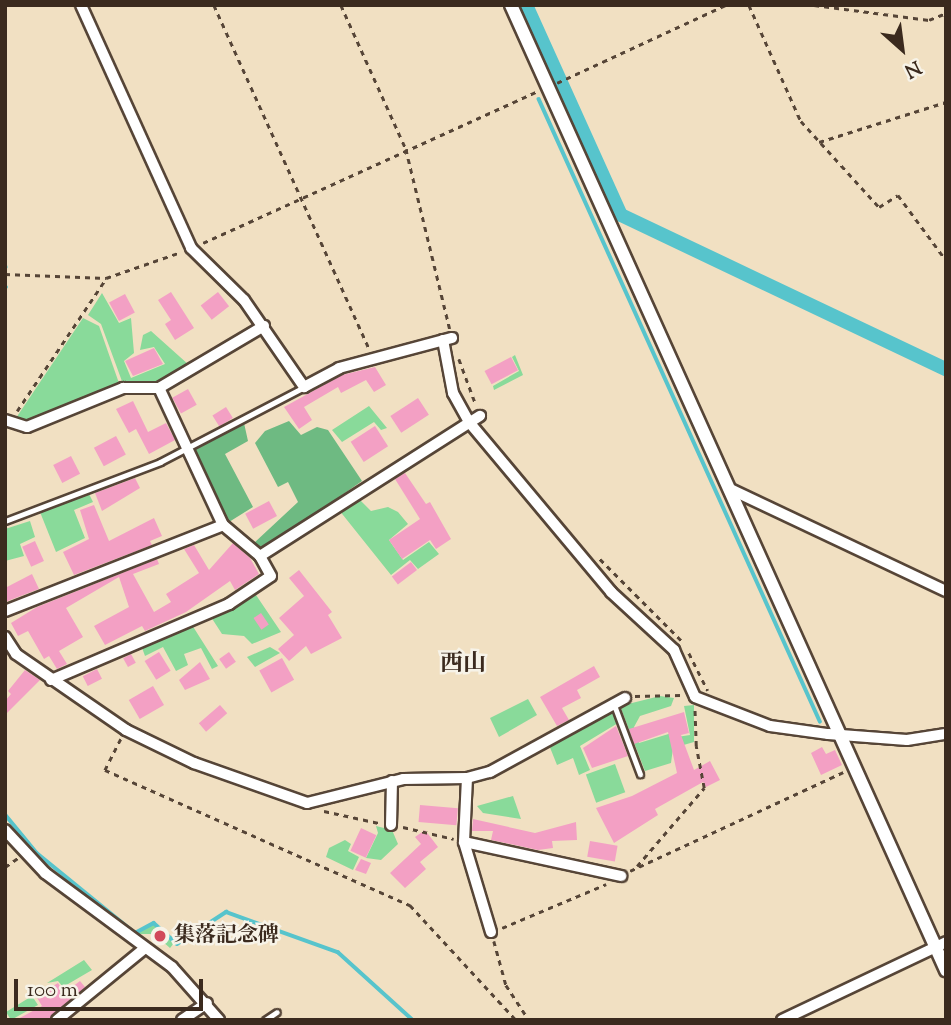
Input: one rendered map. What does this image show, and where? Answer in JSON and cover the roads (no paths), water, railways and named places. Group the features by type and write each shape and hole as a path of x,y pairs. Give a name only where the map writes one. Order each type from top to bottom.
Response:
{"street":[{"path":"81,5 191,248 264,326 304,387 339,368 448,339 453,393 469,422 611,592 674,650 695,697 770,726 907,740 946,734"},
{"path":"511,5 551,86 839,734 940,945 946,970"},
{"path":"7,425 27,427 47,422 123,388 159,388 264,326"},
{"path":"51,680 240,598 271,576 260,556 223,525 159,388"},
{"path":"260,556 480,416"},
{"path":"730,489 946,591"},
{"path":"5,611 223,525"},
{"path":"5,637 16,654 126,730 194,763 307,803 392,781 467,778 514,761 625,698"},
{"path":"467,778 464,842 491,932"},
{"path":"391,825 392,781"},
{"path":"5,830 24,854 172,967 207,1003 219,1020"},
{"path":"464,842 621,876"},
{"path":"782,1020 940,945"},
{"path":"65,1018 145,948"},
{"path":"182,1020 207,1003"}],"lane":[{"path":"5,521 187,449 304,387"},
{"path":"614,704 640,774"},
{"path":"264,1020 277,1012"}],"waterway":[{"path":"526,5 621,215 946,369"},
{"path":"539,99 820,721"},
{"path":"5,814 37,853 135,933 154,923 177,944 226,912 338,952 413,1020"}],"place":[{"name":"集落記念碑","path":"160,936"}],"district":[{"name":"西山","path":"463,665"}]}
